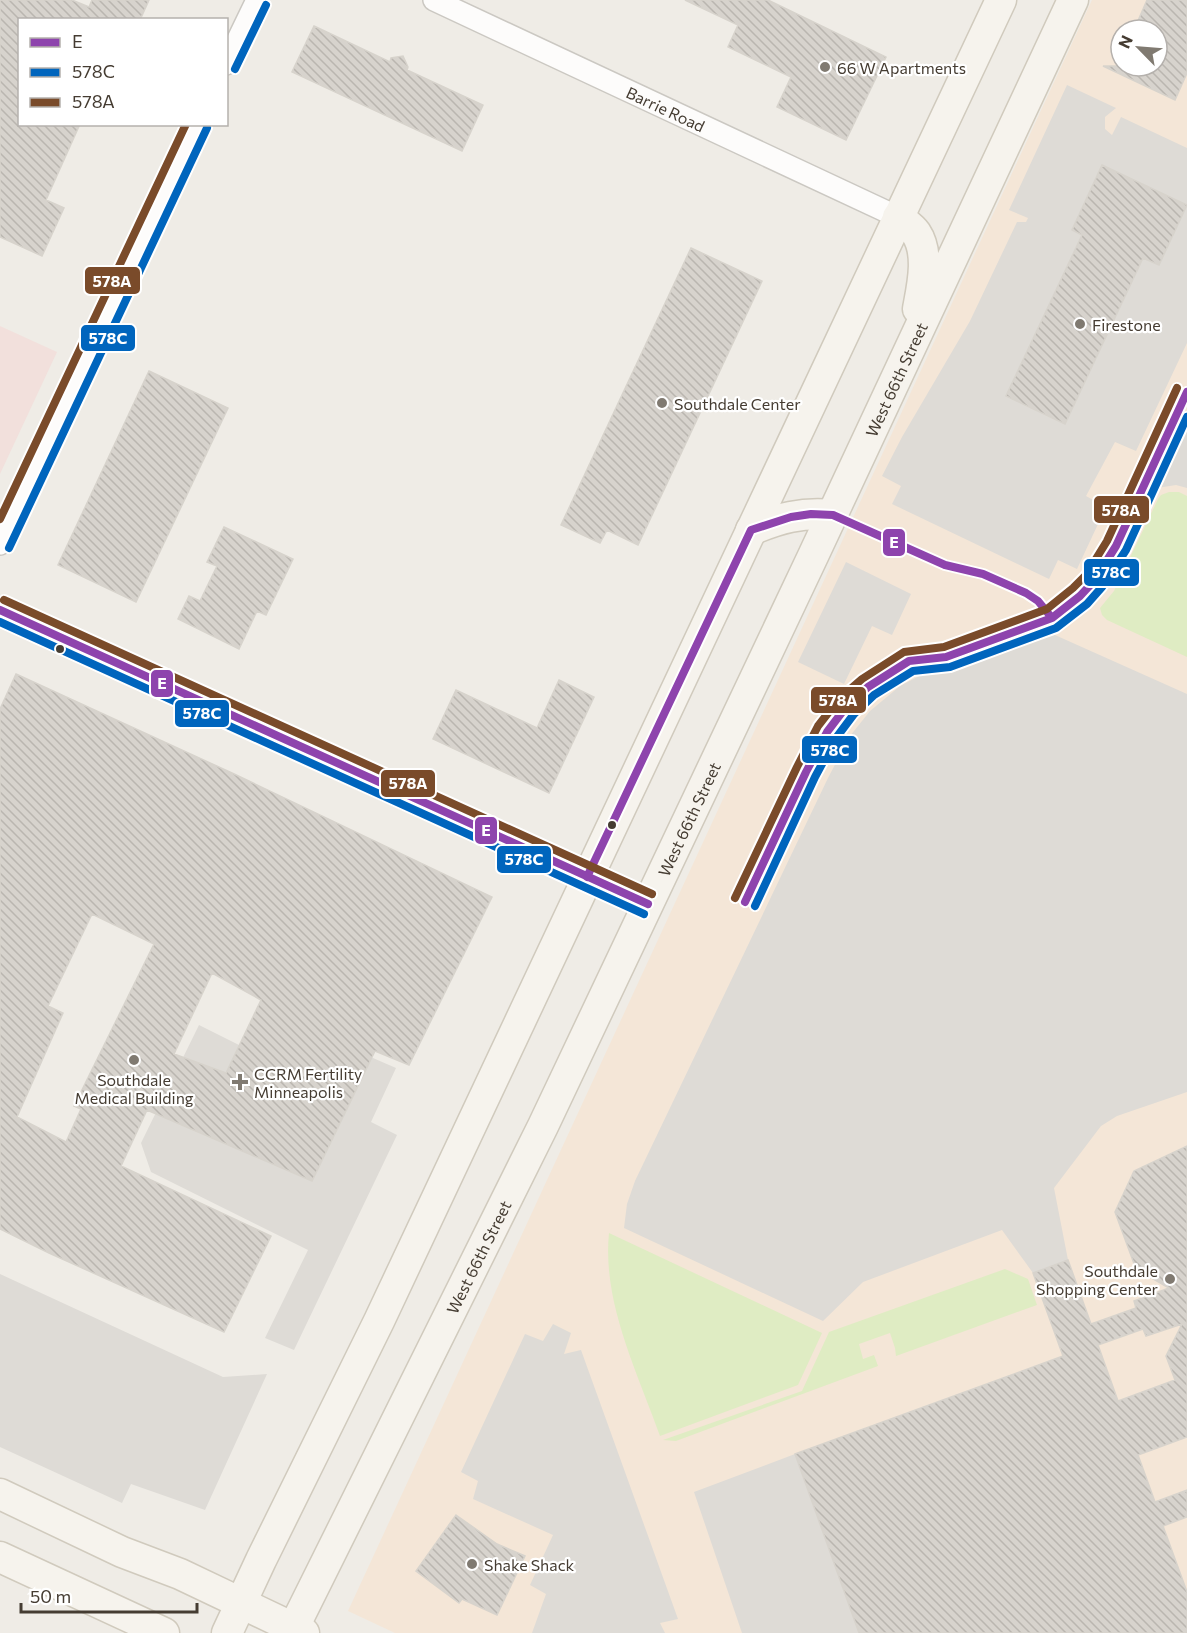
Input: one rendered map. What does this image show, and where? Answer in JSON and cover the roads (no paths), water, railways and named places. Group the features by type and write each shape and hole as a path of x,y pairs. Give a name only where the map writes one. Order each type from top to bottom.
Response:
{"main road":[{"path":"227,1633 379,1321 1001,0"},
{"name":"West 66th Street","path":"296,1631 543,1126 1073,0"},
{"path":"898,217 916,234 925,270 912,345"},
{"path":"751,530 782,518 814,513 833,514"},
{"path":"0,1494 122,1552 180,1574 296,1631"},
{"path":"0,1557 164,1633"}],"street":[{"path":"228,60 257,0"},
{"name":"Barrie Road","path":"434,0 898,217"},
{"path":"0,544 197,126"},
{"path":"0,610 648,904"}],"place":[{"name":"66 W Apartments","path":"825,67"},
{"name":"Firestone","path":"1080,324"},
{"name":"Southdale Center","path":"662,403"},
{"name":"Southdale Medical Building","path":"134,1060"},
{"name":"CCRM Fertility Minneapolis","path":"240,1082"},
{"name":"Southdale Shopping Center","path":"1170,1279"},
{"name":"Shake Shack","path":"472,1564"}]}
